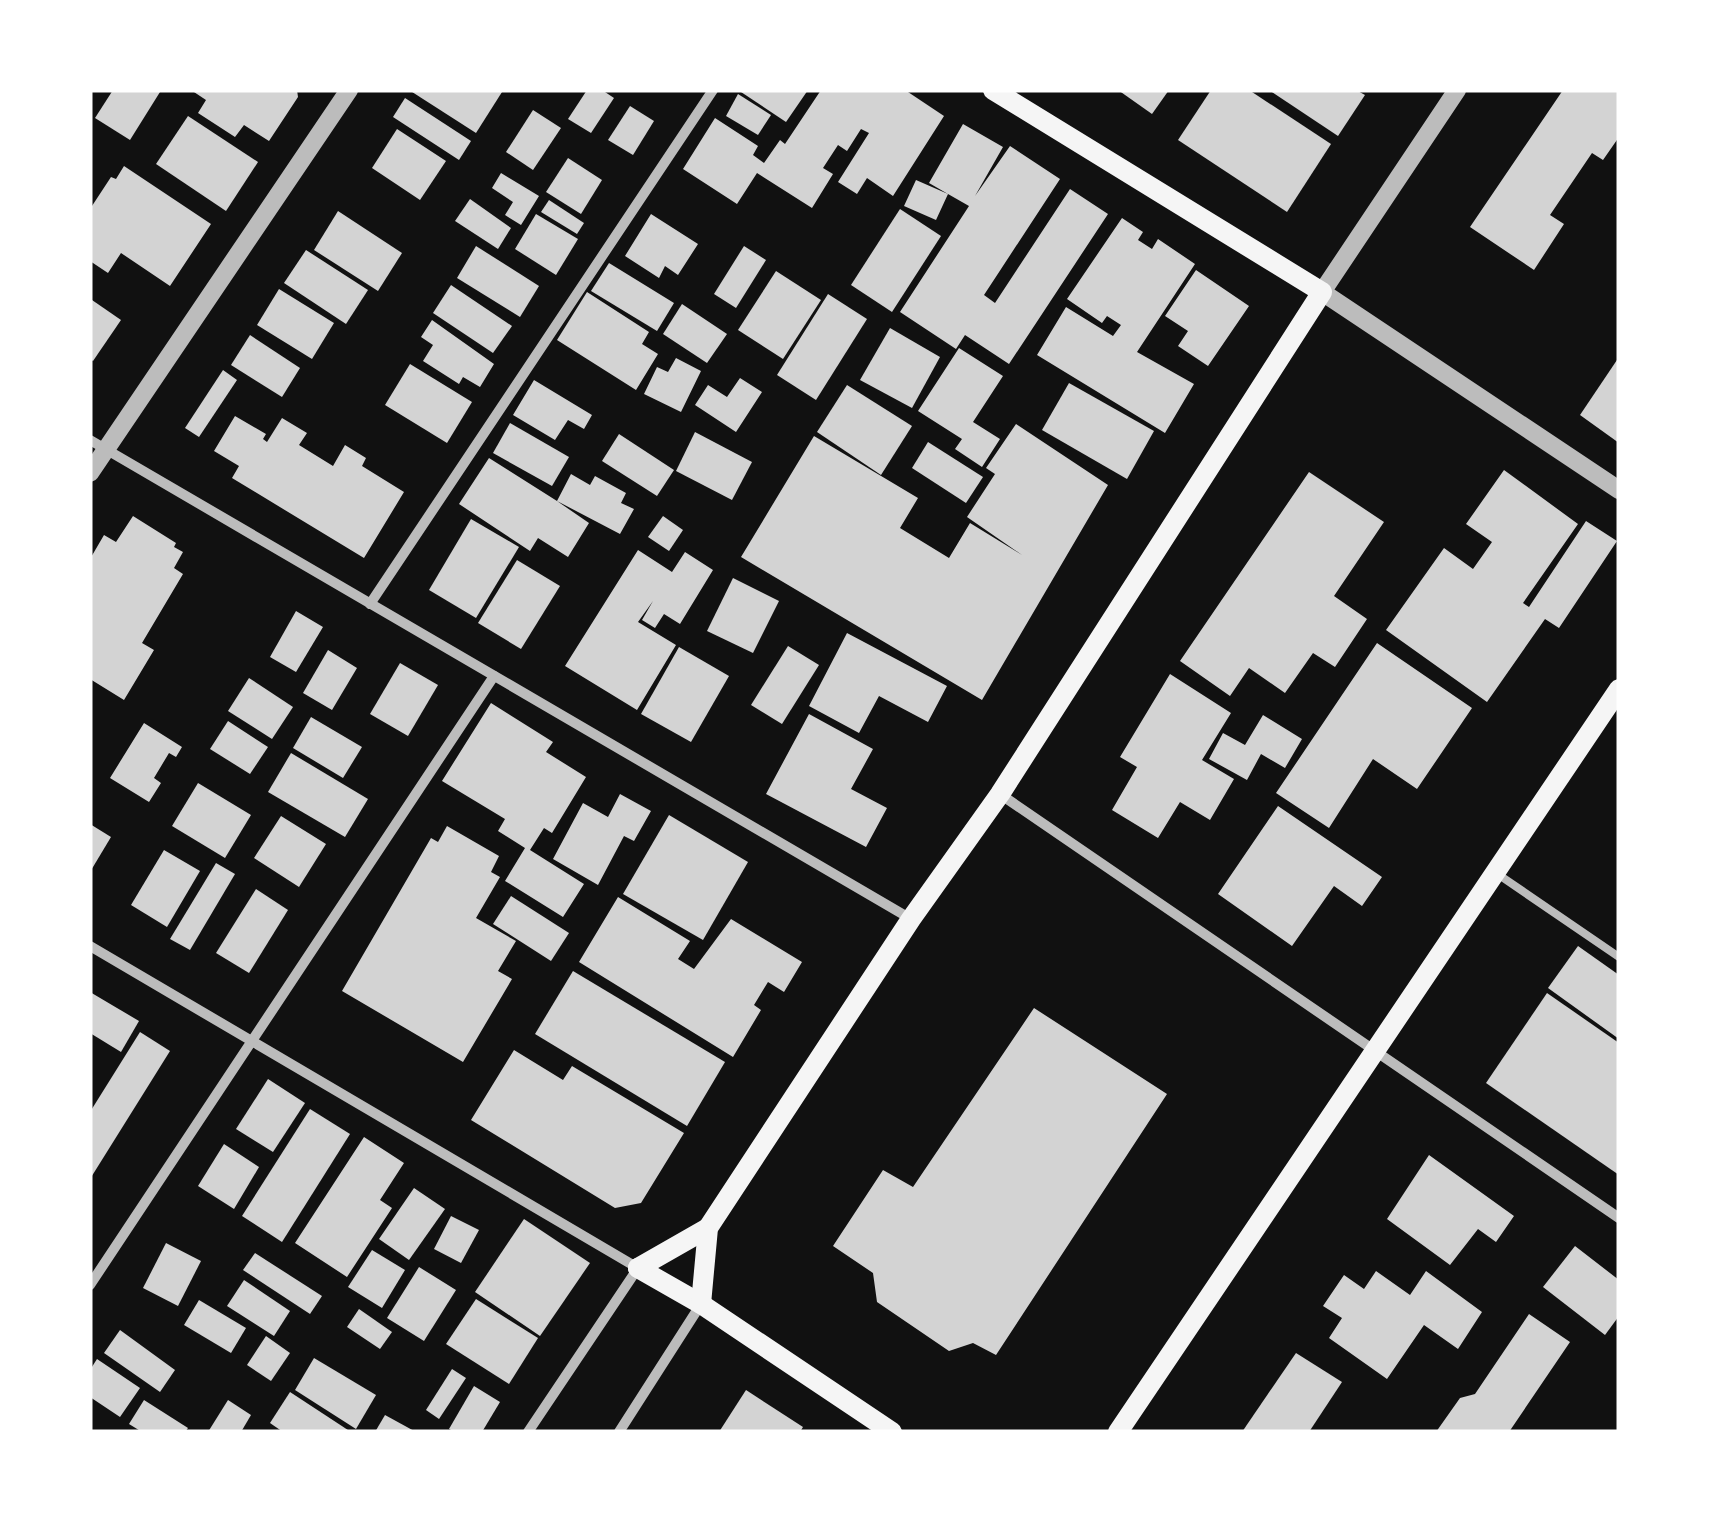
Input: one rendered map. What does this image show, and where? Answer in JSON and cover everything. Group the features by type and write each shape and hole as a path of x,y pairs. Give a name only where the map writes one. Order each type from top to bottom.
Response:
{"main road":[{"path":"638,1268 708,1228 911,918 1000,794 1322,292 993,90"},
{"path":"1118,1432 1498,874 1619,689"},
{"path":"700,1304 708,1228"},
{"path":"638,1268 700,1304 892,1432"}],"street":[{"path":"90,473 98,445 348,90"},
{"path":"370,604 713,90"},
{"path":"1457,90 1322,292 1619,490"},
{"path":"98,445 911,918"},
{"path":"90,1285 494,676"},
{"path":"1000,794 1619,1218"},
{"path":"90,946 638,1268 528,1432"},
{"path":"619,1432 700,1304"}],"lane":[{"path":"1498,874 1619,957"}],"building":[{"path":"113,90 160,92 130,140 95,118"},
{"path":"191,90 297,90 298,97 269,141 244,125 235,137 198,113 206,100"},
{"path":"409,90 500,90 502,92 476,133"},
{"path":"587,90 602,90 614,98 591,133 568,119"},
{"path":"738,90 808,90 786,122"},
{"path":"821,90 905,90 944,116 893,196 867,178 857,194 838,182 869,133 861,129 847,151 838,145 823,168 833,174 812,208 757,173 737,204 683,169 715,118 758,146 753,155 764,163 780,140 785,144"},
{"path":"1118,90 1169,90 1152,114"},
{"path":"1211,90 1249,90 1331,144 1287,212 1178,140"},
{"path":"1269,90 1356,90 1365,95 1338,136"},
{"path":"1563,90 1619,90 1619,137 1603,160 1592,153 1550,215 1564,224 1534,270 1470,227"},
{"path":"738,94 771,115 758,135 726,116"},
{"path":"405,98 471,141 459,160 393,117"},
{"path":"630,106 654,121 633,155 608,140"},
{"path":"533,110 561,128 533,170 506,152"},
{"path":"188,116 258,162 226,211 156,164"},
{"path":"963,124 1003,147 975,196 1010,146 1060,179 984,295 995,303 1070,189 1108,214 1009,364 965,335 956,349 900,312 969,206 929,183"},
{"path":"397,129 446,161 420,200 372,168"},
{"path":"568,158 602,180 581,214 546,192"},
{"path":"124,166 211,224 170,286 121,253 108,273 90,261 90,209 111,177 116,179"},
{"path":"501,173 539,196 521,225 505,215 513,202 492,188"},
{"path":"916,180 948,194 936,220 904,206"},
{"path":"470,199 511,228 498,249 455,221"},
{"path":"549,200 584,223 577,234 541,212"},
{"path":"900,209 941,236 892,312 851,285"},
{"path":"338,211 402,253 378,291 314,250"},
{"path":"536,214 578,239 556,275 515,249"},
{"path":"651,214 698,244 678,275 665,266 659,278 625,256"},
{"path":"1122,218 1143,232 1138,240 1152,249 1158,239 1195,264 1137,352 1194,384 1165,433 1037,355 1066,307 1113,336 1121,325 1107,316 1102,323 1067,299"},
{"path":"476,246 539,286 520,317 457,278"},
{"path":"744,246 766,260 736,308 714,294"},
{"path":"306,250 368,290 346,324 284,283"},
{"path":"609,263 674,303 657,331 591,291"},
{"path":"1196,270 1249,306 1208,366 1178,346 1188,331 1165,316"},
{"path":"776,271 821,300 783,359 738,330"},
{"path":"451,285 512,326 493,353 433,313"},
{"path":"279,289 334,323 312,359 257,325"},
{"path":"587,292 649,332 642,344 658,354 636,390 557,340"},
{"path":"828,294 867,319 816,400 777,375"},
{"path":"92,300 121,320 93,361 90,359"},
{"path":"682,304 727,334 707,363 663,334"},
{"path":"432,320 494,364 480,387 463,377 459,384 423,361 433,345 421,337"},
{"path":"890,328 940,357 912,408 860,380"},
{"path":"250,335 300,368 282,397 231,365"},
{"path":"959,348 1003,376 973,422 1000,439 982,467 955,449 962,439 918,411"},
{"path":"1619,357 1619,443 1580,415"},
{"path":"676,358 701,371 681,412 644,394 657,367 668,372"},
{"path":"410,364 472,402 447,443 385,405"},
{"path":"223,370 237,380 199,437 185,428"},
{"path":"740,378 762,392 736,432 695,405 708,385 727,397"},
{"path":"534,380 592,415 584,429 568,420 555,440 513,415"},
{"path":"1069,383 1154,431 1127,479 1042,430"},
{"path":"847,385 912,426 881,475 817,432"},
{"path":"235,416 266,434 263,439 267,442 282,418 307,433 299,445 333,466 345,445 366,458 362,466 404,492 364,558 232,478 239,466 214,451"},
{"path":"510,423 569,457 552,486 493,453"},
{"path":"1016,424 1108,485 982,700 741,557 814,436 918,498 900,528 949,558 970,523 1022,555 967,517 995,474 986,468"},
{"path":"695,432 752,462 732,500 676,471"},
{"path":"619,434 674,470 657,496 602,461"},
{"path":"928,442 983,477 966,503 912,468"},
{"path":"489,458 589,523 568,557 538,538 530,551 459,504"},
{"path":"1504,470 1578,524 1523,603 1529,607 1586,521 1617,541 1559,628 1545,619 1487,702 1386,630 1444,548 1473,569 1492,542 1466,524"},
{"path":"1309,472 1384,522 1334,596 1367,619 1335,667 1313,653 1285,693 1249,668 1230,696 1180,661"},
{"path":"571,474 590,485 595,476 626,493 621,503 634,509 620,534 557,501"},
{"path":"133,516 176,543 174,547 183,552 174,568 183,574 142,643 154,650 124,700 90,679 90,559 104,535 116,542"},
{"path":"663,516 683,530 669,551 648,537"},
{"path":"471,519 519,547 476,618 429,590"},
{"path":"638,550 672,572 685,552 713,570 680,624 664,614 655,628 642,620 653,601 638,622 676,645 637,710 565,666"},
{"path":"517,560 560,586 521,649 478,623"},
{"path":"733,578 779,601 753,653 707,631"},
{"path":"296,611 323,627 296,672 270,657"},
{"path":"847,633 947,686 928,722 879,696 859,733 809,706"},
{"path":"1377,643 1472,708 1417,789 1373,759 1329,828 1276,793"},
{"path":"788,646 819,665 782,724 751,705"},
{"path":"679,647 729,676 691,742 641,714"},
{"path":"328,650 357,668 332,710 303,693"},
{"path":"400,663 438,685 408,736 370,714"},
{"path":"1170,674 1231,713 1202,760 1234,779 1210,820 1180,802 1158,838 1112,810 1137,767 1120,757"},
{"path":"249,678 293,707 272,739 228,711"},
{"path":"491,703 553,742 546,752 586,777 552,833 544,828 530,850 584,884 563,917 505,881 525,848 498,831 505,819 442,781"},
{"path":"809,714 873,749 851,789 887,808 866,847 766,794"},
{"path":"1263,715 1302,739 1285,768 1261,754 1247,780 1209,759 1223,733 1245,745"},
{"path":"311,717 362,747 343,778 293,748"},
{"path":"228,721 268,747 250,774 210,749"},
{"path":"144,723 182,747 176,757 169,753 154,778 161,783 149,802 110,778"},
{"path":"291,753 368,799 345,837 268,792"},
{"path":"198,783 251,815 225,858 172,826"},
{"path":"620,794 651,811 634,841 624,836 598,885 553,859 583,803 608,817"},
{"path":"1278,806 1382,877 1362,906 1334,886 1292,946 1218,894"},
{"path":"669,815 748,862 703,940 623,894"},
{"path":"281,816 326,844 299,887 254,858"},
{"path":"90,824 111,837 90,872"},
{"path":"447,826 499,856 491,872 500,877 476,918 516,941 498,971 512,979 463,1062 342,991 431,838 438,842"},
{"path":"164,850 200,871 167,927 131,905"},
{"path":"216,863 235,874 190,950 170,939"},
{"path":"256,889 288,910 249,973 216,953"},
{"path":"511,896 569,933 551,961 493,924"},
{"path":"618,897 690,941 678,959 694,969 731,919 802,962 784,992 768,982 754,1005 761,1010 733,1057 579,962"},
{"path":"1578,946 1619,975 1619,1039 1548,988"},
{"path":"573,971 725,1062 687,1126 535,1034"},
{"path":"90,992 139,1021 121,1052 90,1033"},
{"path":"1547,993 1619,1043 1619,1175 1486,1083"},
{"path":"1034,1008 1167,1094 996,1355 973,1343 949,1351 877,1302 873,1273 833,1246 883,1170 913,1187"},
{"path":"140,1032 170,1051 90,1179 90,1112"},
{"path":"514,1050 563,1080 572,1066 684,1133 641,1203 615,1208 471,1120"},
{"path":"268,1079 305,1103 273,1152 236,1129"},
{"path":"310,1109 350,1134 282,1242 242,1216"},
{"path":"364,1137 404,1163 380,1200 392,1208 347,1277 295,1243"},
{"path":"224,1144 259,1167 234,1209 198,1186"},
{"path":"1429,1155 1514,1216 1496,1242 1478,1229 1450,1265 1387,1219"},
{"path":"414,1188 445,1209 409,1260 379,1239"},
{"path":"451,1216 479,1230 461,1263 434,1249"},
{"path":"524,1219 590,1263 540,1336 475,1292"},
{"path":"166,1243 201,1261 178,1306 143,1288"},
{"path":"1575,1246 1619,1280 1619,1316 1605,1335 1543,1287"},
{"path":"372,1250 405,1270 382,1308 348,1287"},
{"path":"255,1253 322,1296 310,1314 243,1270"},
{"path":"419,1267 456,1290 424,1341 387,1318"},
{"path":"1376,1271 1410,1295 1426,1271 1482,1312 1458,1349 1424,1325 1387,1379 1329,1338 1342,1318 1323,1306 1344,1275 1364,1289"},
{"path":"244,1280 290,1311 274,1336 227,1306"},
{"path":"476,1299 538,1338 509,1384 446,1344"},
{"path":"199,1300 246,1328 231,1353 184,1325"},
{"path":"359,1309 392,1332 380,1349 347,1327"},
{"path":"1529,1314 1570,1342 1509,1432 1436,1432 1460,1398 1475,1394"},
{"path":"120,1330 175,1370 160,1392 104,1353"},
{"path":"266,1336 290,1353 271,1381 247,1365"},
{"path":"1296,1353 1342,1382 1309,1432 1242,1432"},
{"path":"314,1358 376,1395 356,1429 295,1390"},
{"path":"97,1359 140,1388 120,1417 90,1397 90,1370"},
{"path":"452,1369 466,1378 439,1419 426,1410"},
{"path":"474,1386 500,1402 482,1432 455,1432 449,1429"},
{"path":"746,1390 803,1427 800,1432 719,1432"},
{"path":"290,1392 351,1432 283,1432 270,1423"},
{"path":"144,1400 188,1428 185,1432 142,1432 129,1424"},
{"path":"228,1400 251,1415 241,1432 208,1432"},
{"path":"385,1415 416,1432 375,1432"}]}
